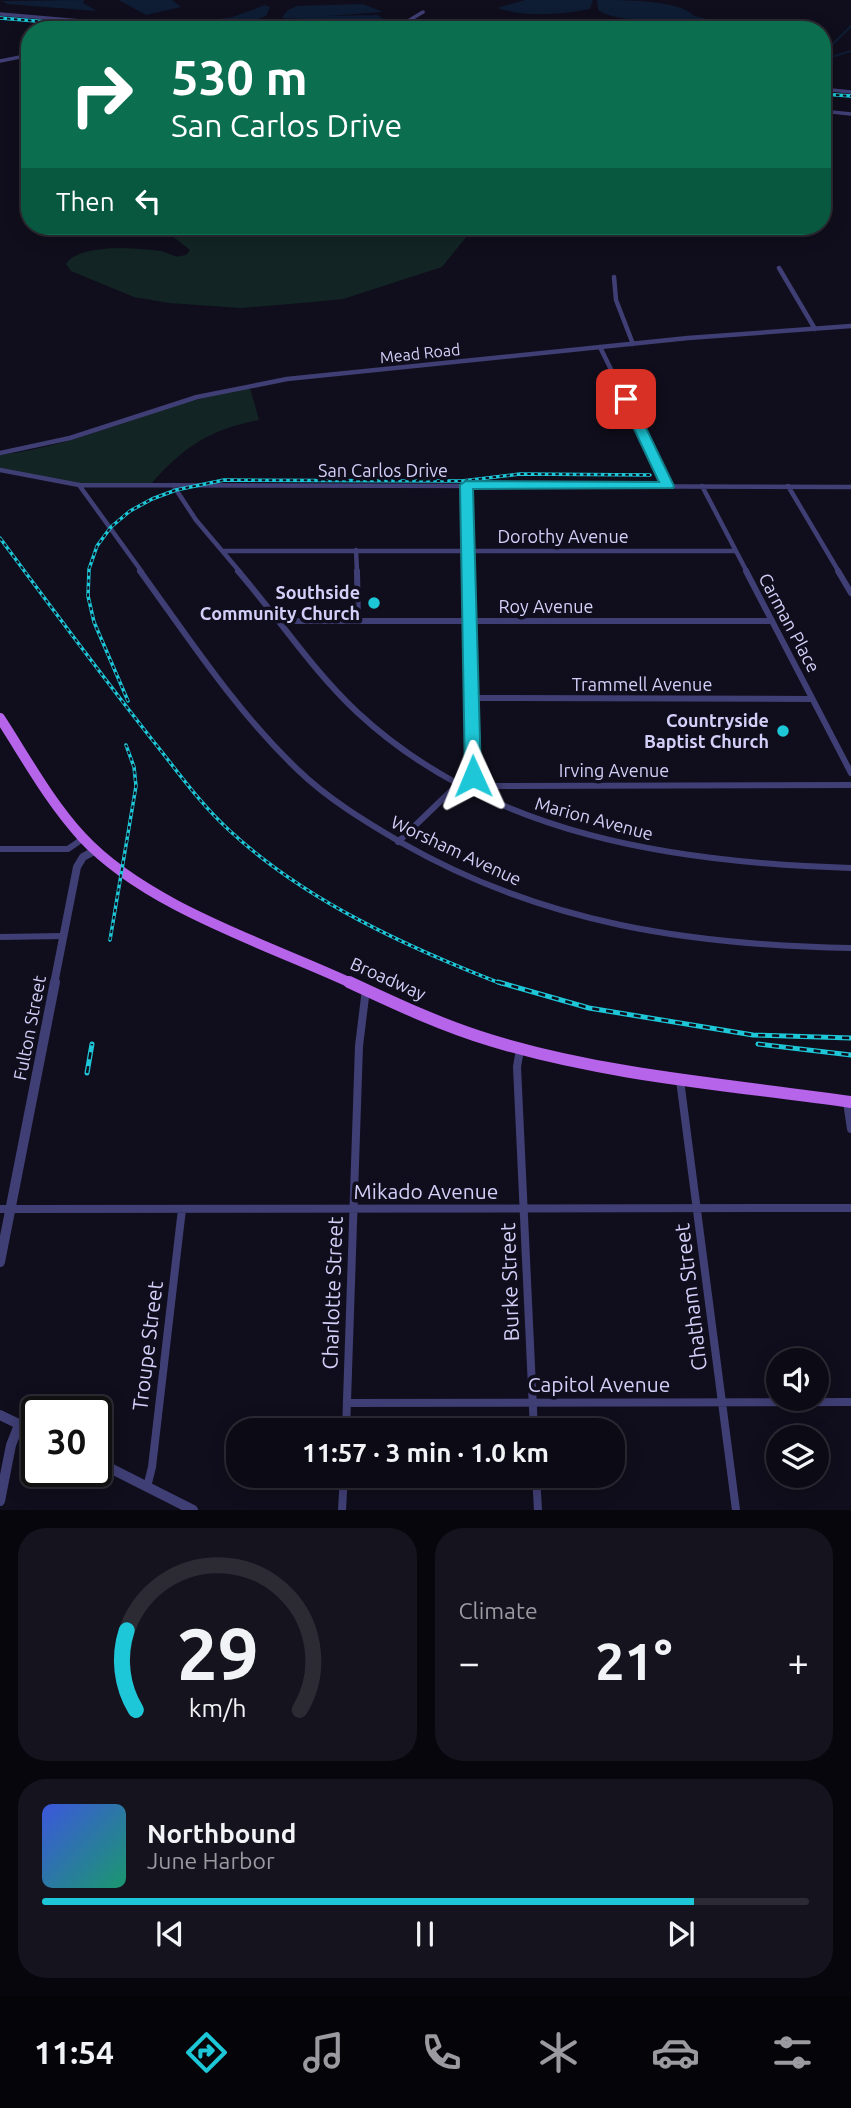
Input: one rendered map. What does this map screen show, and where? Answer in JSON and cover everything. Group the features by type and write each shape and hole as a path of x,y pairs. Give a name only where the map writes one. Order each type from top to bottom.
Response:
{"main road":[{"name":"Broadway","path":"0,718 63,813 84,838 139,883 173,903 430,1017 520,1049 618,1071 849,1102"}],"street":[{"path":"408,21 423,12"},
{"path":"0,14 81,21"},
{"path":"0,61 21,57"},
{"path":"831,90 851,92"},
{"path":"831,112 851,114"},
{"path":"779,268 815,329"},
{"path":"614,277 616,300 633,344"},
{"name":"Mead Road","path":"0,453 70,438 197,397 263,383 600,347 851,326"},
{"path":"600,347 668,486"},
{"name":"San Carlos Drive","path":"0,470 79,485 851,487"},
{"name":"Worsham Avenue","path":"79,485 241,711 265,740 309,781 398,842 501,890 606,922 724,943 781,948 851,948"},
{"name":"Marion Avenue","path":"173,485 328,683 359,715 408,753 465,786 494,802 537,819 641,848 724,862 799,868 851,868"},
{"path":"398,842 453,789 465,786 471,782 473,776 466,485"},
{"name":"Carman Place","path":"702,486 851,773"},
{"path":"788,486 851,593"},
{"path":"356,550 358,621"},
{"name":"Dorothy Avenue","path":"223,551 735,551"},
{"name":"Roy Avenue","path":"279,621 772,621"},
{"name":"Trammell Avenue","path":"471,698 812,699"},
{"name":"Irving Avenue","path":"465,786 851,785"},
{"path":"0,849 68,849 84,838"},
{"name":"Fulton Street","path":"0,1262 5,1209 79,861 96,850"},
{"path":"0,936 64,936"},
{"name":"Charlotte Street","path":"346,1418 362,1005 366,989"},
{"name":"Burke Street","path":"520,1049 517,1067 534,1418"},
{"name":"Chatham Street","path":"680,1080 736,1510"},
{"path":"849,1102 851,1129"},
{"name":"Mikado Avenue","path":"5,1209 851,1208"},
{"name":"Troupe Street","path":"147,1487 152,1467 182,1209"},
{"name":"Capitol Avenue","path":"347,1403 851,1402"},
{"path":"0,1415 19,1424 11,1445 0,1501"},
{"path":"112,1469 193,1510"},
{"path":"342,1510 343,1488"},
{"path":"537,1488 538,1510"}],"green space":[{"path":"171,235 468,235 442,267 343,299 241,308 169,303 134,297 71,271 66,264 83,253 109,248 160,251 176,256 186,255 190,250"},
{"path":"250,388 259,420 225,429 198,442 174,460 150,485 78,485 0,470 0,455 63,442 218,394"}],"water":[{"path":"84,0 83,3 97,11 7,4 2,1"},
{"path":"119,0 172,0 181,7 146,15"},
{"path":"525,0 593,0 590,9 555,14 519,13 497,8"},
{"path":"597,0 636,1 665,4 694,16 716,21 635,19 615,17 598,10"},
{"path":"363,4 383,12 286,19 282,17 297,6"},
{"path":"265,5 270,7 266,16 254,21 204,21 233,17"},
{"path":"377,15 386,20 281,21 301,18"}],"waterway":[{"path":"831,46 851,26"},
{"path":"831,57 851,51"}],"railway":[{"path":"0,18 36,21"},
{"path":"831,95 851,96"},
{"path":"128,701 94,622 88,596 89,569 97,546 111,527 130,511 152,499 176,490 224,480 462,481 520,474 650,475"},
{"path":"0,538 181,776 230,831 291,879 359,920 394,938 502,984"},
{"path":"110,940 136,786 134,767 126,745"},
{"path":"498,982 589,1008 753,1035 851,1038"},
{"path":"87,1073 92,1044"},
{"path":"758,1044 851,1055"}],"place":[{"name":"Southside Community Church","path":"374,603"},
{"name":"Countryside Baptist Church","path":"783,731"}],"route":[{"path":"473,776 466,485 668,486 626,399"}]}
